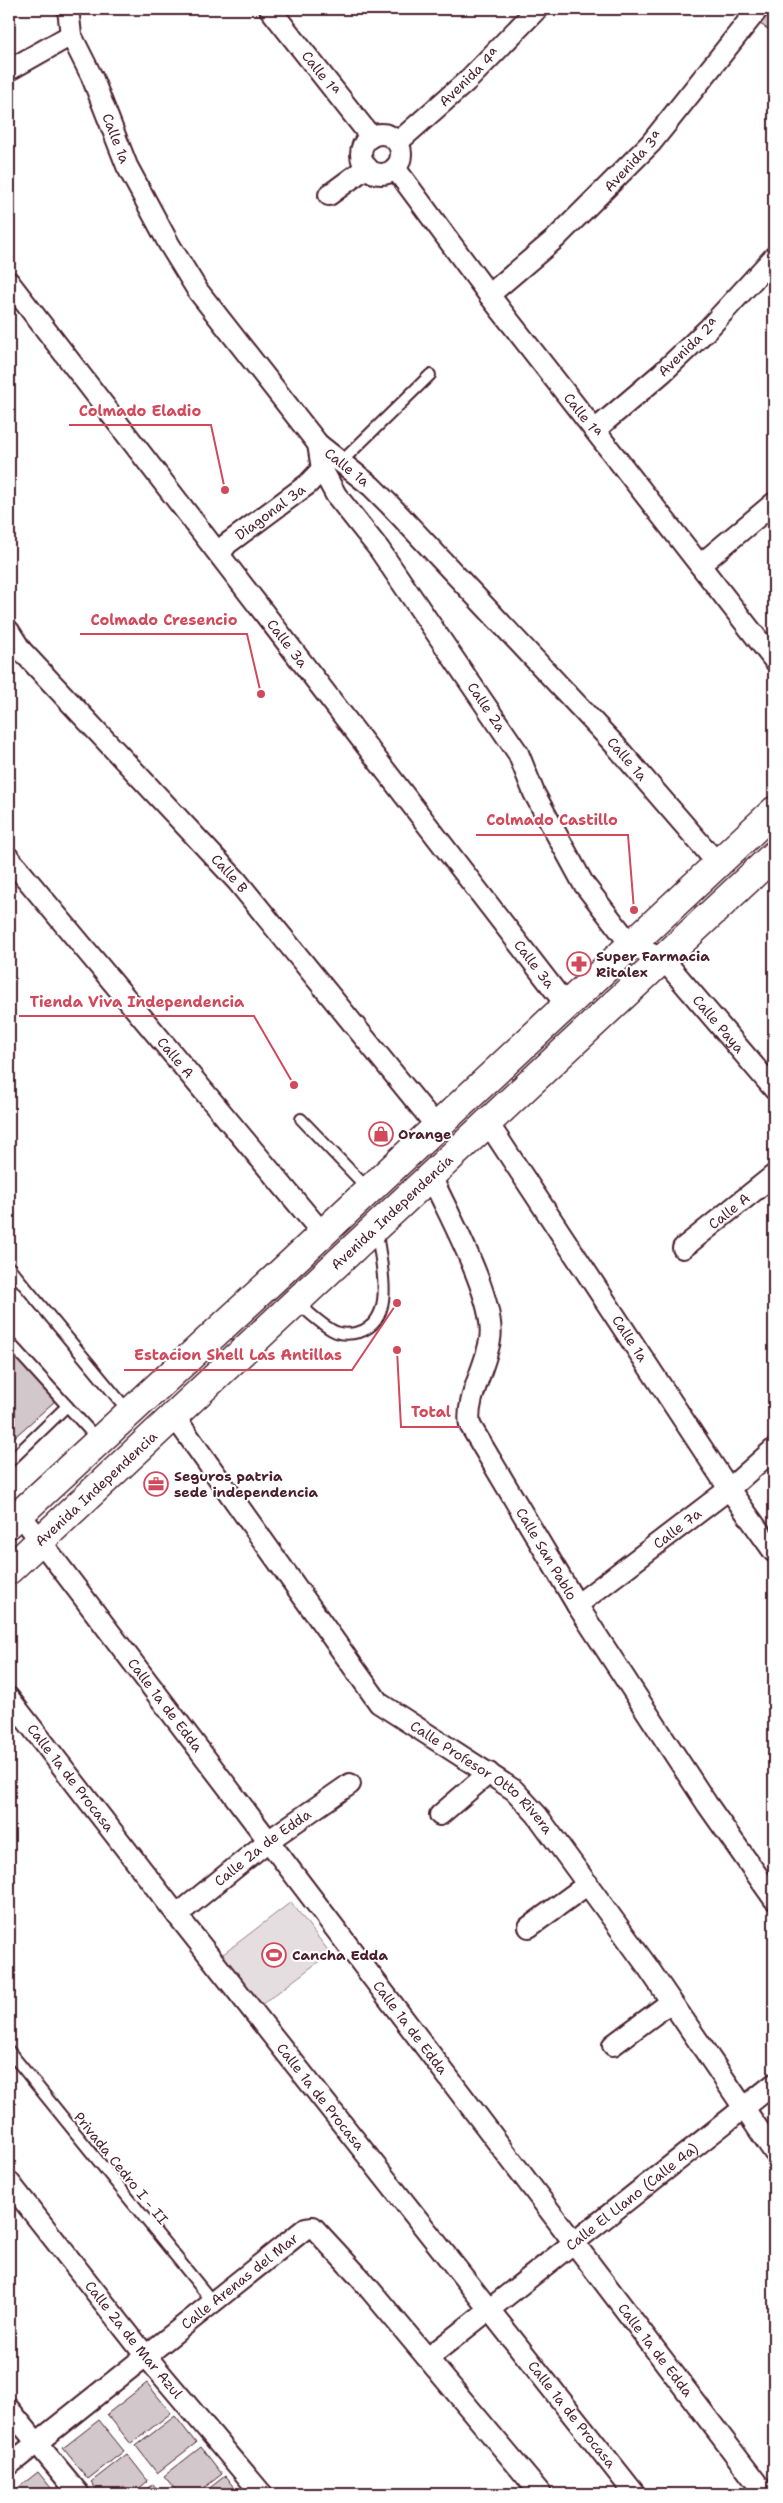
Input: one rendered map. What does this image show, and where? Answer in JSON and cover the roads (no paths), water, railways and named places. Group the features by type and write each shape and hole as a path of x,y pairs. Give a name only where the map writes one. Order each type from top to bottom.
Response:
{"main road":[{"path":"14,1519 323,1234 774,810"},
{"name":"Avenida Independencia","path":"9,1570 774,855"},
{"path":"362,1196 376,1226"},
{"path":"225,1324 246,1348"}],"street":[{"name":"Calle 1a","path":"68,9 71,35 92,77 127,166 169,244 198,291 318,444 370,486 390,506 616,746 718,864"},
{"name":"Avenida 4ª","path":"398,142 468,80 537,9"},
{"name":"Avenida 3ª","path":"489,295 556,238 651,143 758,9"},
{"name":"Calle 1ª","path":"273,10 371,137"},
{"path":"9,70 71,35"},
{"path":"388,135 398,142 401,159 390,172 377,173 363,162 362,151 367,140 371,137 388,135"},
{"path":"329,195 367,167"},
{"name":"Calle 1ª","path":"395,168 489,295 774,660"},
{"name":"Avenida 2ª","path":"595,430 662,373 708,329 774,257"},
{"name":"Calle 3a","path":"9,282 566,1005"},
{"name":"Calle 2a","path":"318,444 322,469 336,495 379,549 518,753 534,793 583,884 631,945 663,959"},
{"name":"Diagonal 3a","path":"220,554 227,544 308,484 322,469"},
{"path":"700,564 774,504"},
{"name":"Calle B","path":"9,631 21,650 238,881 437,1127"},
{"name":"Calle A","path":"9,858 323,1234"},
{"name":"Calle Paya","path":"663,959 774,1089"},
{"name":"Calle 1a","path":"488,1123 729,1489 774,1552"},
{"name":"Calle A","path":"683,1248 774,1175"},
{"name":"Calle San Pablo","path":"430,1176 475,1274 490,1323 491,1339 468,1411 470,1425 577,1605 707,1804 774,1899"},
{"name":"Calle Profesor Otto Rivera","path":"174,1416 379,1703 489,1773 514,1790 527,1802 588,1884 774,2152"},
{"name":"Calle 7a","path":"577,1605 729,1489 774,1450"},
{"name":"Calle 1a de Edda","path":"14,1519 40,1541 572,2244 764,2494"},
{"name":"Calle 1a de Procasa","path":"9,1698 176,1915 635,2494"},
{"path":"440,1815 489,1773"},
{"name":"Calle 2a de Edda","path":"176,1915 268,1841 350,1784"},
{"path":"529,1927 588,1884"},
{"path":"613,2045 671,2002"},
{"name":"Calle El Llano (Calle 4a)","path":"428,2358 774,2084"},
{"name":"Calle 2a de Mar Azul","path":"9,2182 145,2355 262,2494"},
{"name":"Calle Arenas del Mar","path":"9,2464 212,2301 306,2228 312,2227 362,2280 541,2494"},
{"path":"9,2409 79,2494"}],"lane":[{"path":"341,462 430,375"},
{"path":"301,1119 362,1196"},
{"path":"296,1301 336,1332 350,1335 366,1330 380,1317 384,1298 376,1226"},
{"path":"9,1267 130,1413"},
{"path":"9,1342 99,1441"},
{"path":"9,1462 67,1406"},
{"name":"Privada Cedro I - II","path":"9,2051 212,2301"}],"place":[{"name":"Colmado Eladio","path":"225,490"},
{"name":"Colmado Cresencio","path":"261,694"},
{"name":"Colmado Castillo","path":"634,910"},
{"name":"Super Farmacia Ritalex","path":"579,964"},
{"name":"Tienda Viva Independencia","path":"294,1085"},
{"name":"Orange","path":"381,1134"},
{"name":"Estacion Shell Las Antillas","path":"397,1303"},
{"name":"Total","path":"397,1350"},
{"name":"Seguros patria sede independencia","path":"156,1484"},
{"name":"Cancha Edda","path":"274,1955"}]}
